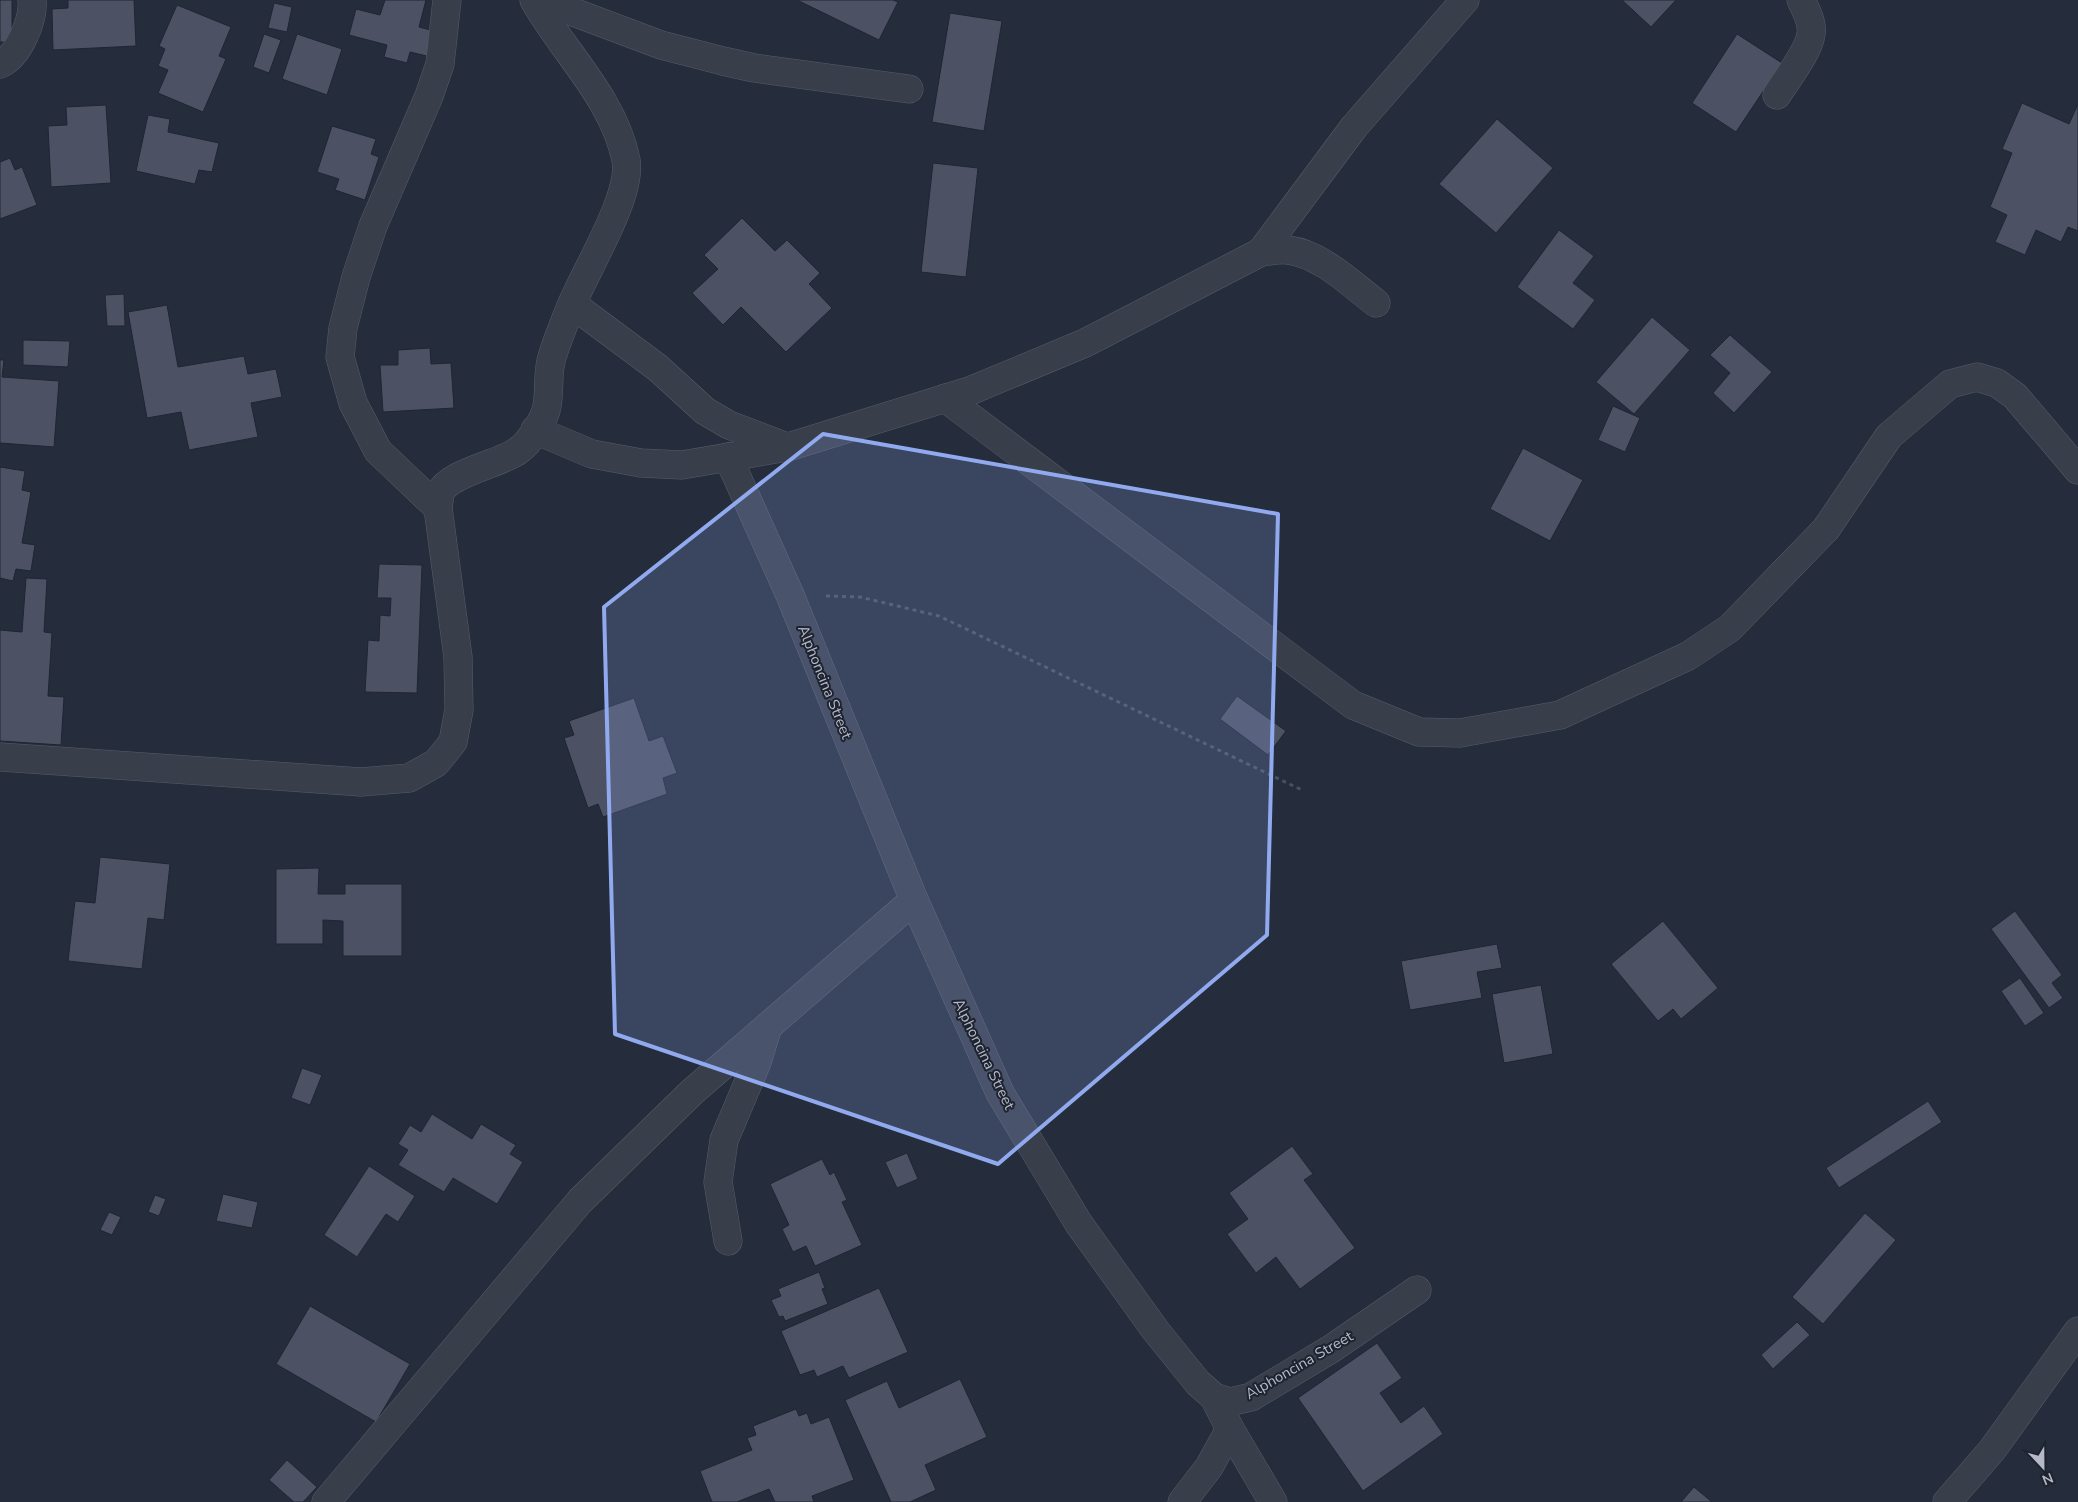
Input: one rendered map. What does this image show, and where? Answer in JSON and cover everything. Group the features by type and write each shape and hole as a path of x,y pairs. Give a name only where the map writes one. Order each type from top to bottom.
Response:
{"street":[{"path":"0,64 21,42 33,10 32,0"},
{"path":"438,508 378,451 353,403 340,357 343,328 368,243 429,96 440,64 447,0"},
{"path":"0,757 362,782 409,778 436,763 453,742 459,710 458,657 438,508 440,493 451,481 519,450 535,430 547,408 548,381 552,358 572,304 623,193 627,162 618,132 597,92 549,25 534,0"},
{"path":"541,0 661,45 723,61 754,68 909,89"},
{"path":"1261,252 1354,127 1465,0"},
{"path":"1778,95 1806,48 1812,33 1809,19 1801,0"},
{"path":"535,430 592,454 641,463 682,465 788,447 972,390 1085,343 1261,252 1288,250 1306,255 1340,275 1376,303"},
{"path":"572,304 658,368 705,412 729,425 788,447"},
{"path":"945,398 1352,705 1419,732 1460,733 1560,715 1688,656 1730,628 1826,529 1889,436 1950,384 1977,377 1997,382 2015,396 2078,470"},
{"name":"Alphoncina Street","path":"728,458 790,595 914,900 984,1061 1000,1093 1079,1224 1156,1331 1198,1383 1214,1397 1230,1402 1251,1396 1331,1349 1417,1290"},
{"path":"326,1502 580,1201 692,1092 914,900"},
{"path":"728,1241 718,1182 724,1140 757,1062 768,1026"},
{"path":"1947,1502 1992,1450 2078,1331"},
{"path":"1214,1397 1230,1429 1273,1502"},
{"path":"1182,1502 1209,1467 1230,1429"}],"path":[{"path":"790,595 860,597 939,616 1093,688 1211,748 1302,790"}],"highlighted area":[{"path":"823,434 1278,514 1267,935 998,1164 615,1034 604,607"}],"building":[{"path":"0,0 12,0 12,42 0,42"},
{"path":"68,0 134,0 136,46 53,50 52,9 68,8"},
{"path":"385,0 426,0 419,27 438,32 431,57 410,52 407,63 384,57 387,45 349,35 356,9 380,15"},
{"path":"797,0 893,0 898,2 879,40"},
{"path":"1622,0 1676,0 1651,27"},
{"path":"274,3 292,7 287,32 268,28"},
{"path":"177,5 231,27 219,56 226,59 203,112 158,93 168,70 158,66 165,49 159,46"},
{"path":"950,13 1002,21 984,131 932,122"},
{"path":"264,34 281,40 269,73 253,67"},
{"path":"297,34 342,49 327,95 282,79"},
{"path":"1737,34 1782,63 1736,132 1692,103"},
{"path":"2022,103 2069,124 2078,104 2078,231 2068,227 2061,242 2036,230 2025,255 1995,242 2007,215 1990,207 2012,153 2002,149"},
{"path":"106,105 111,183 51,187 48,126 67,125 66,107"},
{"path":"148,115 170,119 168,132 219,143 212,172 199,170 195,184 136,171"},
{"path":"1497,119 1553,168 1496,233 1439,184"},
{"path":"332,126 376,139 371,154 379,157 365,200 335,190 339,179 317,172"},
{"path":"10,158 15,170 22,167 37,205 0,219 0,162"},
{"path":"933,163 978,168 966,277 921,272"},
{"path":"742,218 775,251 787,240 820,273 809,284 832,308 786,352 741,307 723,325 692,293 718,269 704,255"},
{"path":"1559,230 1594,256 1573,283 1595,300 1573,329 1517,287"},
{"path":"124,294 125,326 107,326 105,295"},
{"path":"167,305 178,367 244,356 248,374 276,369 282,397 251,403 258,437 189,450 181,412 147,418 128,312"},
{"path":"1652,317 1690,350 1634,414 1596,382"},
{"path":"1730,335 1772,372 1734,413 1713,393 1730,373 1710,355"},
{"path":"23,340 70,341 68,367 23,365"},
{"path":"430,348 431,364 451,363 454,408 383,412 380,365 398,365 398,350"},
{"path":"0,360 4,360 2,377 59,381 54,447 0,443"},
{"path":"1613,406 1640,418 1625,452 1598,440"},
{"path":"1523,448 1583,480 1550,541 1490,509"},
{"path":"0,467 25,471 22,490 31,492 22,543 35,545 31,571 16,569 13,581 0,578"},
{"path":"379,564 422,565 417,693 365,692 368,640 379,641 380,615 390,616 391,598 377,598"},
{"path":"26,578 47,579 44,632 52,633 48,696 64,697 61,745 0,741 0,630 22,632"},
{"path":"1237,696 1286,731 1268,755 1220,719"},
{"path":"634,698 649,741 663,736 677,773 663,778 667,794 603,817 598,804 588,808 564,738 574,735 569,721"},
{"path":"100,857 170,864 164,920 148,918 142,969 68,961 75,901 95,903"},
{"path":"319,868 318,894 345,894 345,884 402,884 402,956 343,956 343,921 323,920 323,944 276,944 276,869"},
{"path":"2015,911 2062,975 2052,983 2063,998 2049,1008 1991,929"},
{"path":"1663,921 1718,988 1681,1019 1673,1009 1658,1021 1611,964"},
{"path":"1497,944 1502,968 1477,972 1482,998 1410,1010 1401,961"},
{"path":"2020,978 2044,1013 2025,1026 2001,991"},
{"path":"1541,985 1553,1054 1504,1063 1492,994"},
{"path":"302,1068 322,1075 310,1105 291,1098"},
{"path":"1928,1101 1942,1122 1839,1188 1826,1168"},
{"path":"432,1114 472,1139 481,1124 516,1145 510,1154 523,1162 497,1204 453,1178 444,1192 398,1165 408,1150 398,1144 410,1125 421,1132"},
{"path":"1292,1146 1313,1174 1304,1180 1355,1248 1300,1289 1276,1257 1256,1273 1227,1234 1248,1219 1229,1193"},
{"path":"907,1153 918,1179 897,1188 885,1162"},
{"path":"822,1159 830,1175 834,1172 847,1200 842,1202 862,1245 815,1266 806,1246 793,1252 782,1229 789,1225 770,1184"},
{"path":"369,1166 415,1196 398,1222 386,1214 357,1257 324,1235"},
{"path":"223,1194 258,1202 252,1228 216,1221"},
{"path":"155,1195 166,1199 159,1216 148,1212"},
{"path":"109,1212 121,1217 112,1235 100,1230"},
{"path":"1865,1213 1896,1240 1823,1324 1792,1297"},
{"path":"819,1272 825,1288 822,1289 828,1304 785,1321 783,1316 779,1317 771,1300 781,1296 778,1289"},
{"path":"879,1288 908,1352 849,1378 843,1366 817,1377 814,1370 800,1375 781,1331"},
{"path":"310,1306 410,1364 376,1422 276,1364"},
{"path":"1797,1322 1810,1335 1773,1369 1761,1355"},
{"path":"1377,1343 1402,1378 1380,1393 1401,1423 1424,1406 1443,1434 1363,1491 1298,1398"},
{"path":"960,1379 987,1437 925,1465 936,1490 910,1502 891,1502 845,1400 887,1381 899,1408"},
{"path":"796,1409 799,1416 807,1413 811,1424 829,1417 854,1480 812,1496 814,1502 775,1502 769,1489 737,1502 712,1502 700,1471 752,1450 747,1438 756,1435 753,1426"},
{"path":"287,1460 317,1487 303,1502 294,1502 269,1480"},
{"path":"1694,1487 1712,1502 1681,1502"}]}
